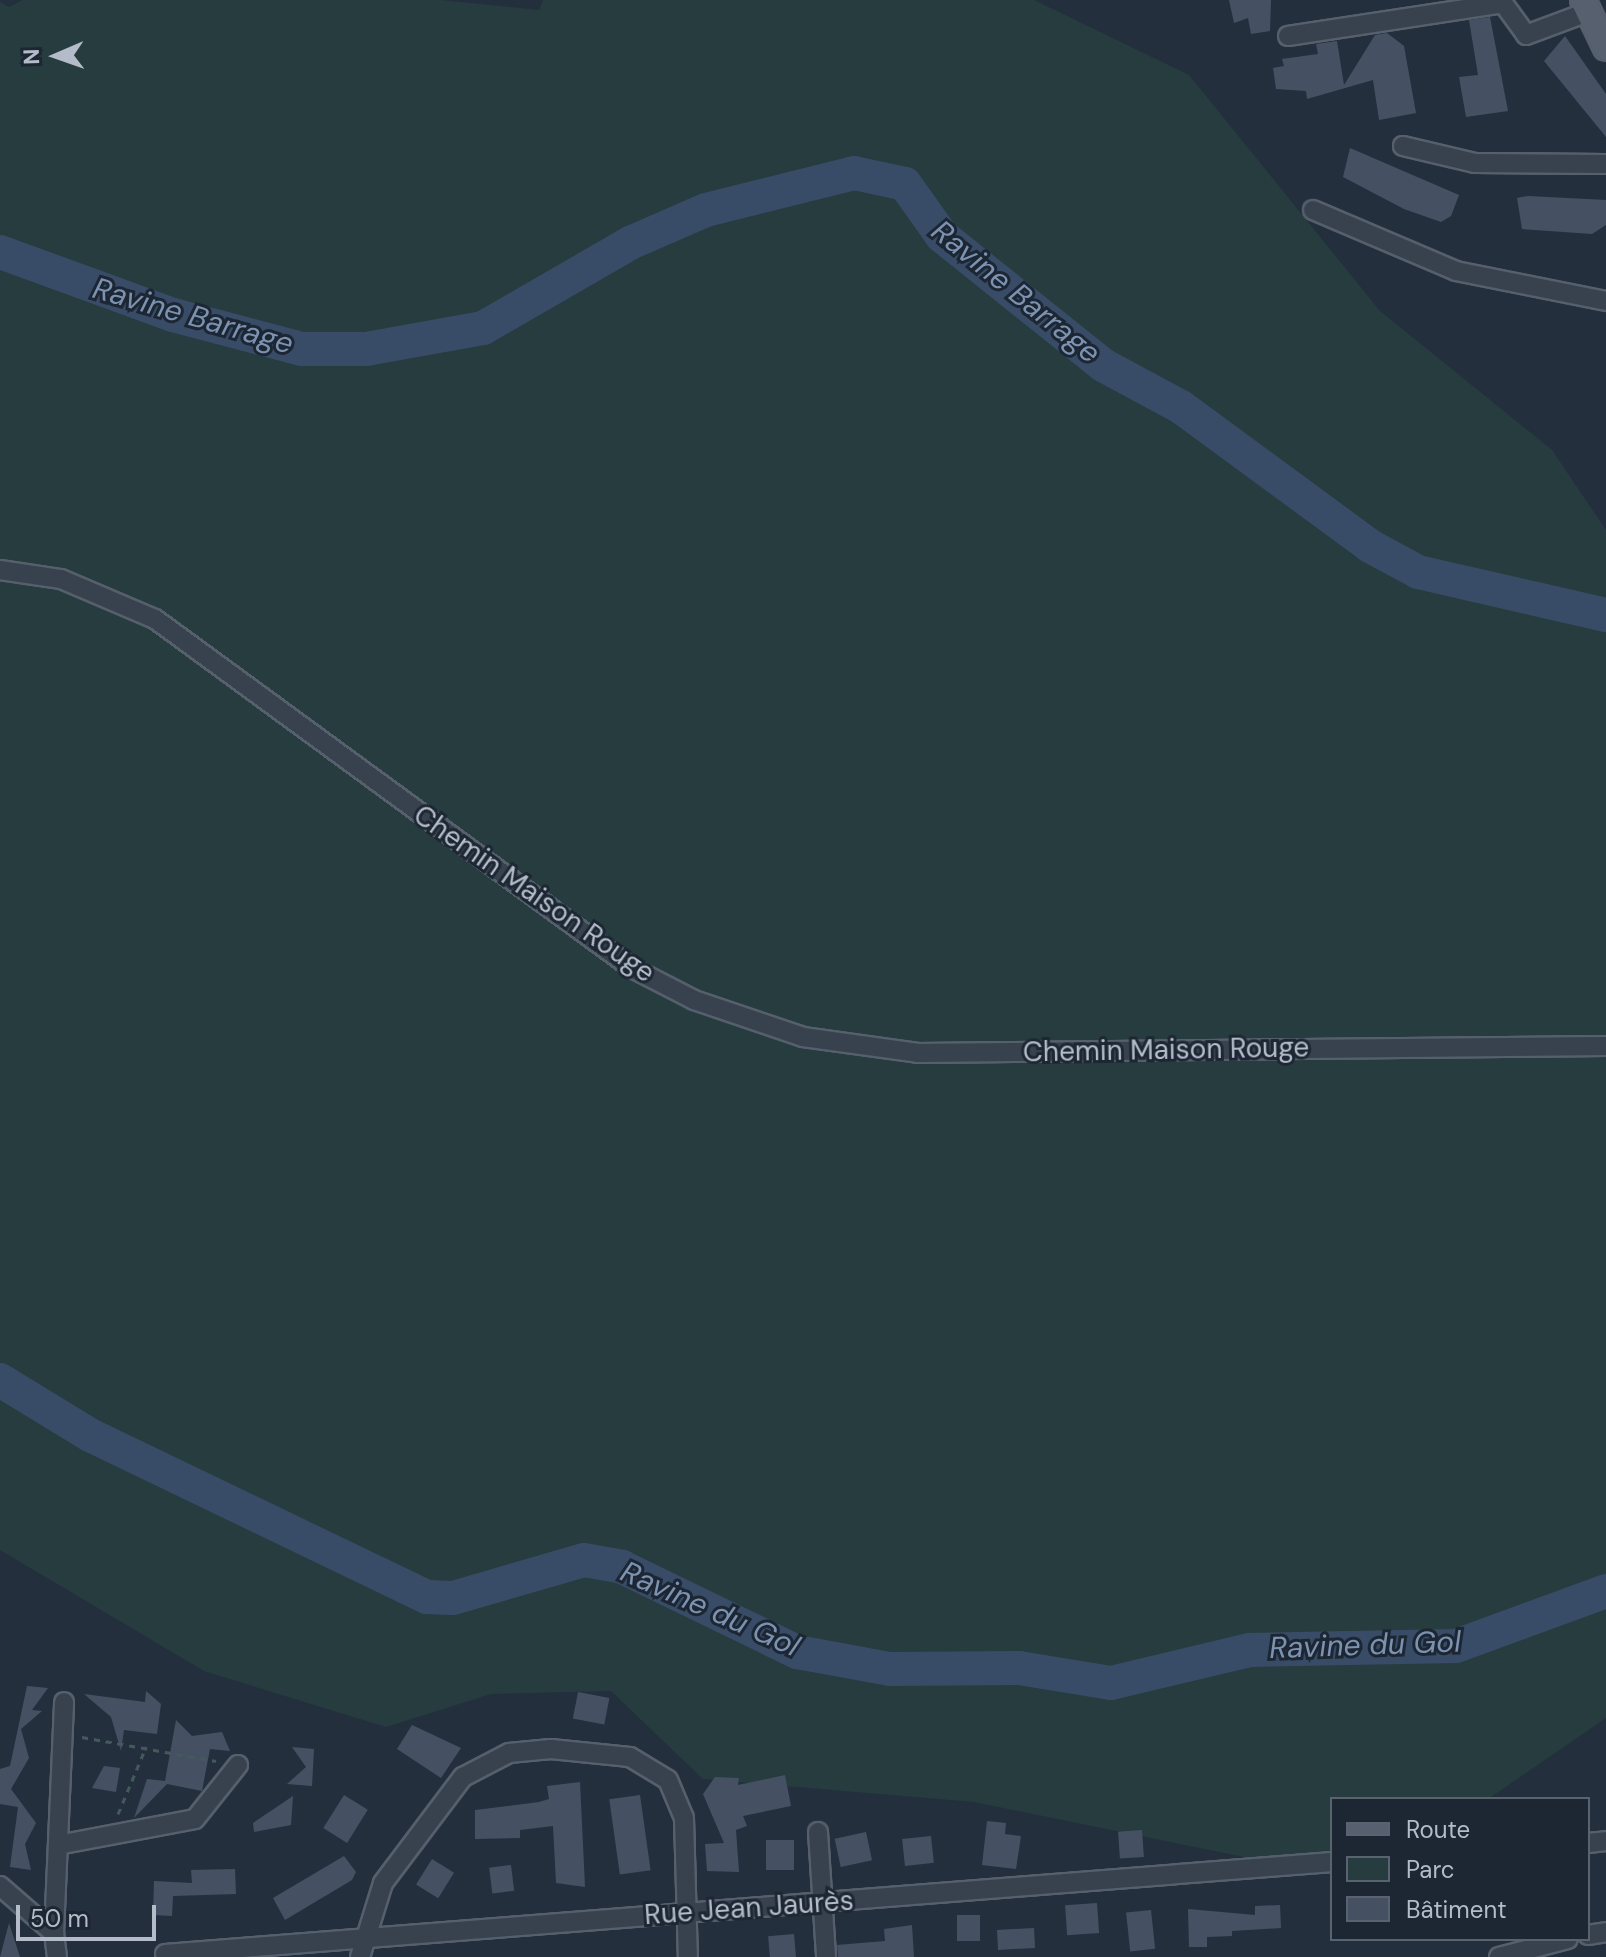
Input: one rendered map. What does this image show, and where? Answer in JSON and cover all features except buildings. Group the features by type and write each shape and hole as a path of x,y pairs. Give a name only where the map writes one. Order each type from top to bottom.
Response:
{"main road":[{"path":"1584,7 1606,48"}],"street":[{"path":"1288,36 1488,3 1503,3 1526,35 1584,7"},
{"path":"1403,146 1475,163 1606,164"},
{"path":"1313,210 1456,271 1606,301"},
{"name":"Chemin Maison Rouge","path":"0,570 61,579 155,619 632,968 694,1000 803,1037 918,1053 1606,1046"},
{"path":"57,1957 54,1933 64,1702"},
{"path":"361,1948 383,1883 463,1777 509,1753 551,1749 630,1757 668,1780 684,1818 688,1957"},
{"path":"58,1845 195,1819 238,1765"},
{"path":"818,1832 826,1957"},
{"name":"Rue Jean Jaurès","path":"165,1954 361,1948 689,1913 1330,1862"},
{"path":"0,1886 54,1933"},
{"path":"1499,1957 1526,1943 1547,1941"}],"path":[{"path":"62,1734 147,1745 238,1765"},
{"path":"109,1836 147,1745"}],"green space":[{"path":"23,0 440,0 539,10 543,0 1034,0 1189,75 1380,311 1552,450 1606,530 1606,1718 1491,1797 1330,1797 1330,1875 974,1802 703,1779 611,1691 491,1694 386,1727 204,1671 0,1550 0,2 9,7"}],"waterway":[{"name":"Ravine Barrage","path":"0,252 173,315 302,349 366,349 483,328 630,243 706,210 854,173 905,184 942,236 1103,365 1181,407 1370,546 1418,572 1606,615"},
{"name":"Ravine du Gol","path":"0,1380 90,1435 427,1597 453,1598 584,1560 622,1567 797,1652 890,1669 1019,1668 1111,1683 1250,1650 1456,1646 1606,1591"}]}
